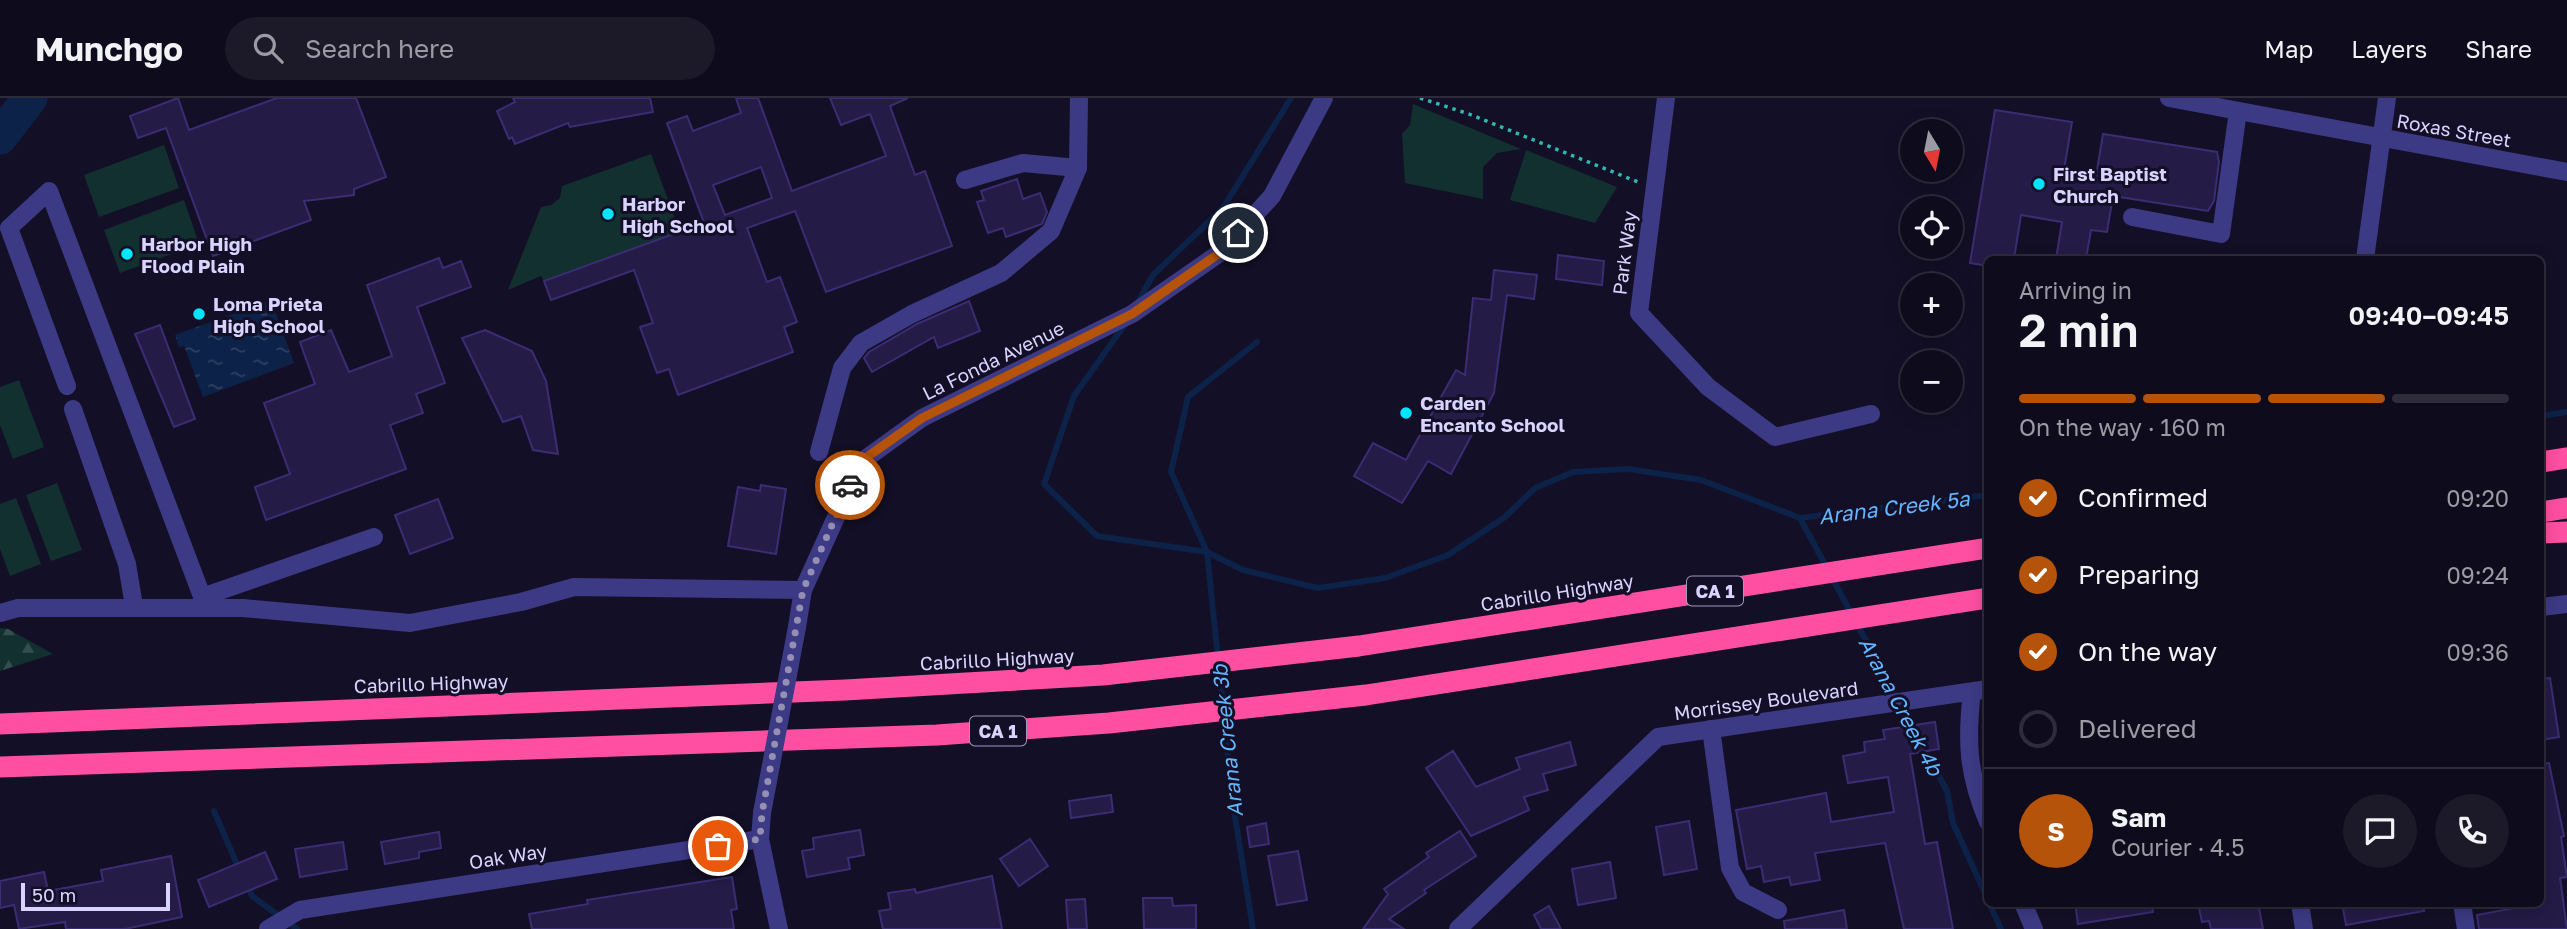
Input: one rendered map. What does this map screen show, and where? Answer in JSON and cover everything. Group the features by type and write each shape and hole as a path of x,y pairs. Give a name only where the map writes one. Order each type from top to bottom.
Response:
{"highway":[{"path":"2544,462 2567,458"},
{"path":"2544,512 2567,508"},
{"path":"2544,533 2567,532"},
{"name":"Cabrillo Highway","path":"0,724 870,689 1103,676 1359,646 1984,549"},
{"name":"CA 1","path":"0,767 937,735 1097,724 1366,695 1984,599"}],"street":[{"path":"819,452 842,368 861,342 912,314 1001,273 1051,231 1078,168 1079,98"},
{"name":"La Fonda Avenue","path":"779,929 760,839 762,813 803,590 860,462 922,418 1132,314 1221,252 1272,196 1324,98"},
{"name":"Park Way","path":"1665,98 1639,313 1708,387 1775,437 1871,414"},
{"name":"Roxas Street","path":"2169,98 2567,172"},
{"path":"2365,256 2387,98"},
{"path":"2132,217 2221,234 2238,111"},
{"path":"965,180 1023,163 1078,168"},
{"path":"67,386 9,228 49,191 204,602"},
{"path":"74,409 127,564 134,606"},
{"path":"204,602 374,537"},
{"path":"0,613 18,608 204,602 410,623 521,602 574,587 803,590"},
{"path":"2544,607 2567,604"},
{"path":"1980,691 1967,740 1974,791 1984,813"},
{"name":"Morrissey Boulevard","path":"1458,929 1658,737 1980,691"},
{"path":"1712,729 1730,867 1743,892 1778,910"},
{"name":"Oak Way","path":"268,929 300,910 760,839"},
{"path":"2025,907 2034,929"},
{"path":"2301,907 2304,929"},
{"path":"2463,907 2466,929"}],"path":[{"path":"1420,98 1469,114 1653,188"}],"green space":[{"path":"1413,104 1521,149 1497,153 1483,167 1483,199 1405,183 1402,134 1410,125"},
{"path":"164,145 179,188 99,217 84,175"},
{"path":"1526,150 1617,187 1595,223 1510,200"},
{"path":"651,154 680,232 544,281 541,276 508,290 541,207 551,205 560,198 562,186"},
{"path":"184,200 199,244 120,273 104,230"},
{"path":"19,380 44,447 13,459 0,425 0,387"},
{"path":"57,483 82,550 51,561 26,495"},
{"path":"16,498 41,564 10,576 0,549 0,504"},
{"path":"0,628 8,629 53,654 0,671"}],"water":[{"path":"271,300 294,363 203,397 184,346 179,347 175,335"}],"building":[{"path":"178,98 189,130 277,98 356,98 386,177 354,189 354,195 304,201 311,220 213,256 166,128 138,138 130,116"},
{"path":"513,98 650,98 653,112 570,127 568,123 515,144 512,137 509,139 497,111 515,102"},
{"path":"736,98 758,98 792,191 886,156 870,114 841,125 830,98 908,98 890,106 915,175 925,171 952,246 826,292 795,211 747,228 767,282 780,277 797,322 784,327 793,352 678,395 669,369 657,373 640,327 653,323 634,270 551,300 544,281 704,223 667,123 687,116 693,131 741,113","holes":["761,167 772,198 725,215 713,185"]},
{"name":"First Baptist Church","path":"1995,110 2072,122 2064,170 2096,176 2103,134 2217,152 2219,162 2214,201 2208,211 2113,196 2107,232 2091,230 2087,256 2056,256 2062,222 2021,215 2014,256 1984,256 1984,265 1970,263"},
{"path":"1017,179 1023,199 1040,193 1047,212 1042,224 1006,237 1003,228 988,233 977,202 984,200 981,191"},
{"path":"1558,255 1604,261 1602,285 1556,279"},
{"path":"439,258 443,268 461,261 471,287 417,307 445,383 416,394 423,413 390,425 406,469 266,520 255,487 290,474 264,403 315,384 300,342 331,330 349,372 392,356 367,285"},
{"path":"1494,270 1537,275 1534,299 1507,295 1494,393 1451,474 1428,461 1402,503 1354,476 1373,443 1406,460 1456,370 1465,375 1473,298 1491,300"},
{"path":"969,301 980,331 938,348 934,337 872,372 864,358 869,352 917,324"},
{"path":"160,325 195,419 174,427 135,334"},
{"path":"485,330 532,351 546,381 558,454 533,450 521,416 503,422 462,338"},
{"path":"761,485 786,489 776,554 728,546 738,487 760,491"},
{"path":"438,499 453,538 410,554 395,515"},
{"path":"2550,678 2559,737 2544,740 2544,679"},
{"path":"1935,722 1939,749 1910,754 1925,844 1937,842 1953,929 1904,929 1885,843 1815,853 1820,880 1791,885 1789,877 1764,882 1761,866 1747,869 1736,810 1826,793 1831,822 1894,812 1888,777 1848,783 1843,756 1865,752 1864,742 1885,739 1883,730"},
{"path":"1570,742 1576,765 1543,774 1548,790 1524,797 1529,810 1471,836 1426,768 1453,751 1476,787 1520,769 1516,758"},
{"path":"2549,763 2564,836 2561,837 2567,877 2560,878 2567,929 2479,929 2477,915 2520,907 2544,907 2544,764"},
{"path":"1111,795 1113,812 1071,818 1069,801"},
{"path":"1689,821 1697,869 1664,875 1656,827"},
{"path":"1266,823 1269,844 1250,847 1247,827"},
{"path":"860,830 864,855 848,858 850,869 807,877 802,851 814,849 813,838"},
{"path":"1460,831 1476,856 1424,890 1426,893 1389,919 1404,929 1363,929 1388,894 1384,889 1429,857 1426,853"},
{"path":"439,832 441,848 419,852 419,858 385,864 381,842"},
{"path":"1030,839 1048,866 1019,886 1000,859"},
{"path":"343,842 347,869 300,877 295,849"},
{"path":"1298,851 1307,900 1277,905 1268,856"},
{"path":"265,852 277,879 209,907 198,880"},
{"path":"171,856 182,917 125,929 66,929 65,922 19,929 14,905 0,908 0,881 44,872 48,891 103,881 101,870"},
{"path":"1610,862 1616,898 1578,905 1572,869"},
{"path":"992,876 1002,929 883,929 879,911 891,909 888,893 915,889 916,893"},
{"path":"732,877 737,909 731,910 734,929 532,929 529,914 588,904 587,900"},
{"path":"1143,898 1172,898 1173,906 1196,905 1196,929 1144,929"},
{"path":"1085,899 1087,929 1068,929 1066,900"},
{"path":"1549,906 1561,929 1541,929 1534,915"},
{"path":"2076,907 2152,907 2153,912 2078,924"},
{"path":"2199,907 2259,907 2263,929 2211,929 2209,921 2202,922"},
{"path":"2343,907 2424,907 2424,911 2346,925"},
{"path":"1844,910 1847,929 1785,929 1784,921"}],"waterway":[{"path":"0,137 30,98"},
{"path":"1137,304 1153,275 1223,208 1291,98"},
{"path":"1126,323 1074,396 1044,484 1097,536 1207,552 1243,570 1318,588 1385,578 1448,555 1505,517 1535,488 1573,472 1628,469 1701,480 1800,518"},
{"name":"Arana Creek 3b","path":"1253,929 1233,804 1207,552 1171,472 1188,397 1257,342"},
{"name":"Arana Creek 5a","path":"2544,416 2567,412"},
{"name":"Arana Creek 5a","path":"1800,518 1984,495"},
{"name":"Arana Creek 4b","path":"1800,518 1915,732"},
{"name":"Arana Creek 4b","path":"1922,745 1947,791 1953,823 1984,891"},
{"path":"214,811 239,869"},
{"path":"247,885 252,896 297,929"},
{"name":"Arana Creek 4b","path":"1991,907 2001,929"}],"way so far":[{"path":"718,846 760,839 762,813 803,590 850,485"}],"place":[{"name":"First Baptist Church","path":"2039,184"},
{"name":"Harbor High School","path":"608,214"},
{"name":"Harbor High Flood Plain","path":"127,254"},
{"name":"Loma Prieta High School","path":"199,314"},
{"name":"Carden Encanto School","path":"1406,413"}],"route":[{"path":"850,485 860,462 922,418 1132,314 1221,252 1238,233"}]}
